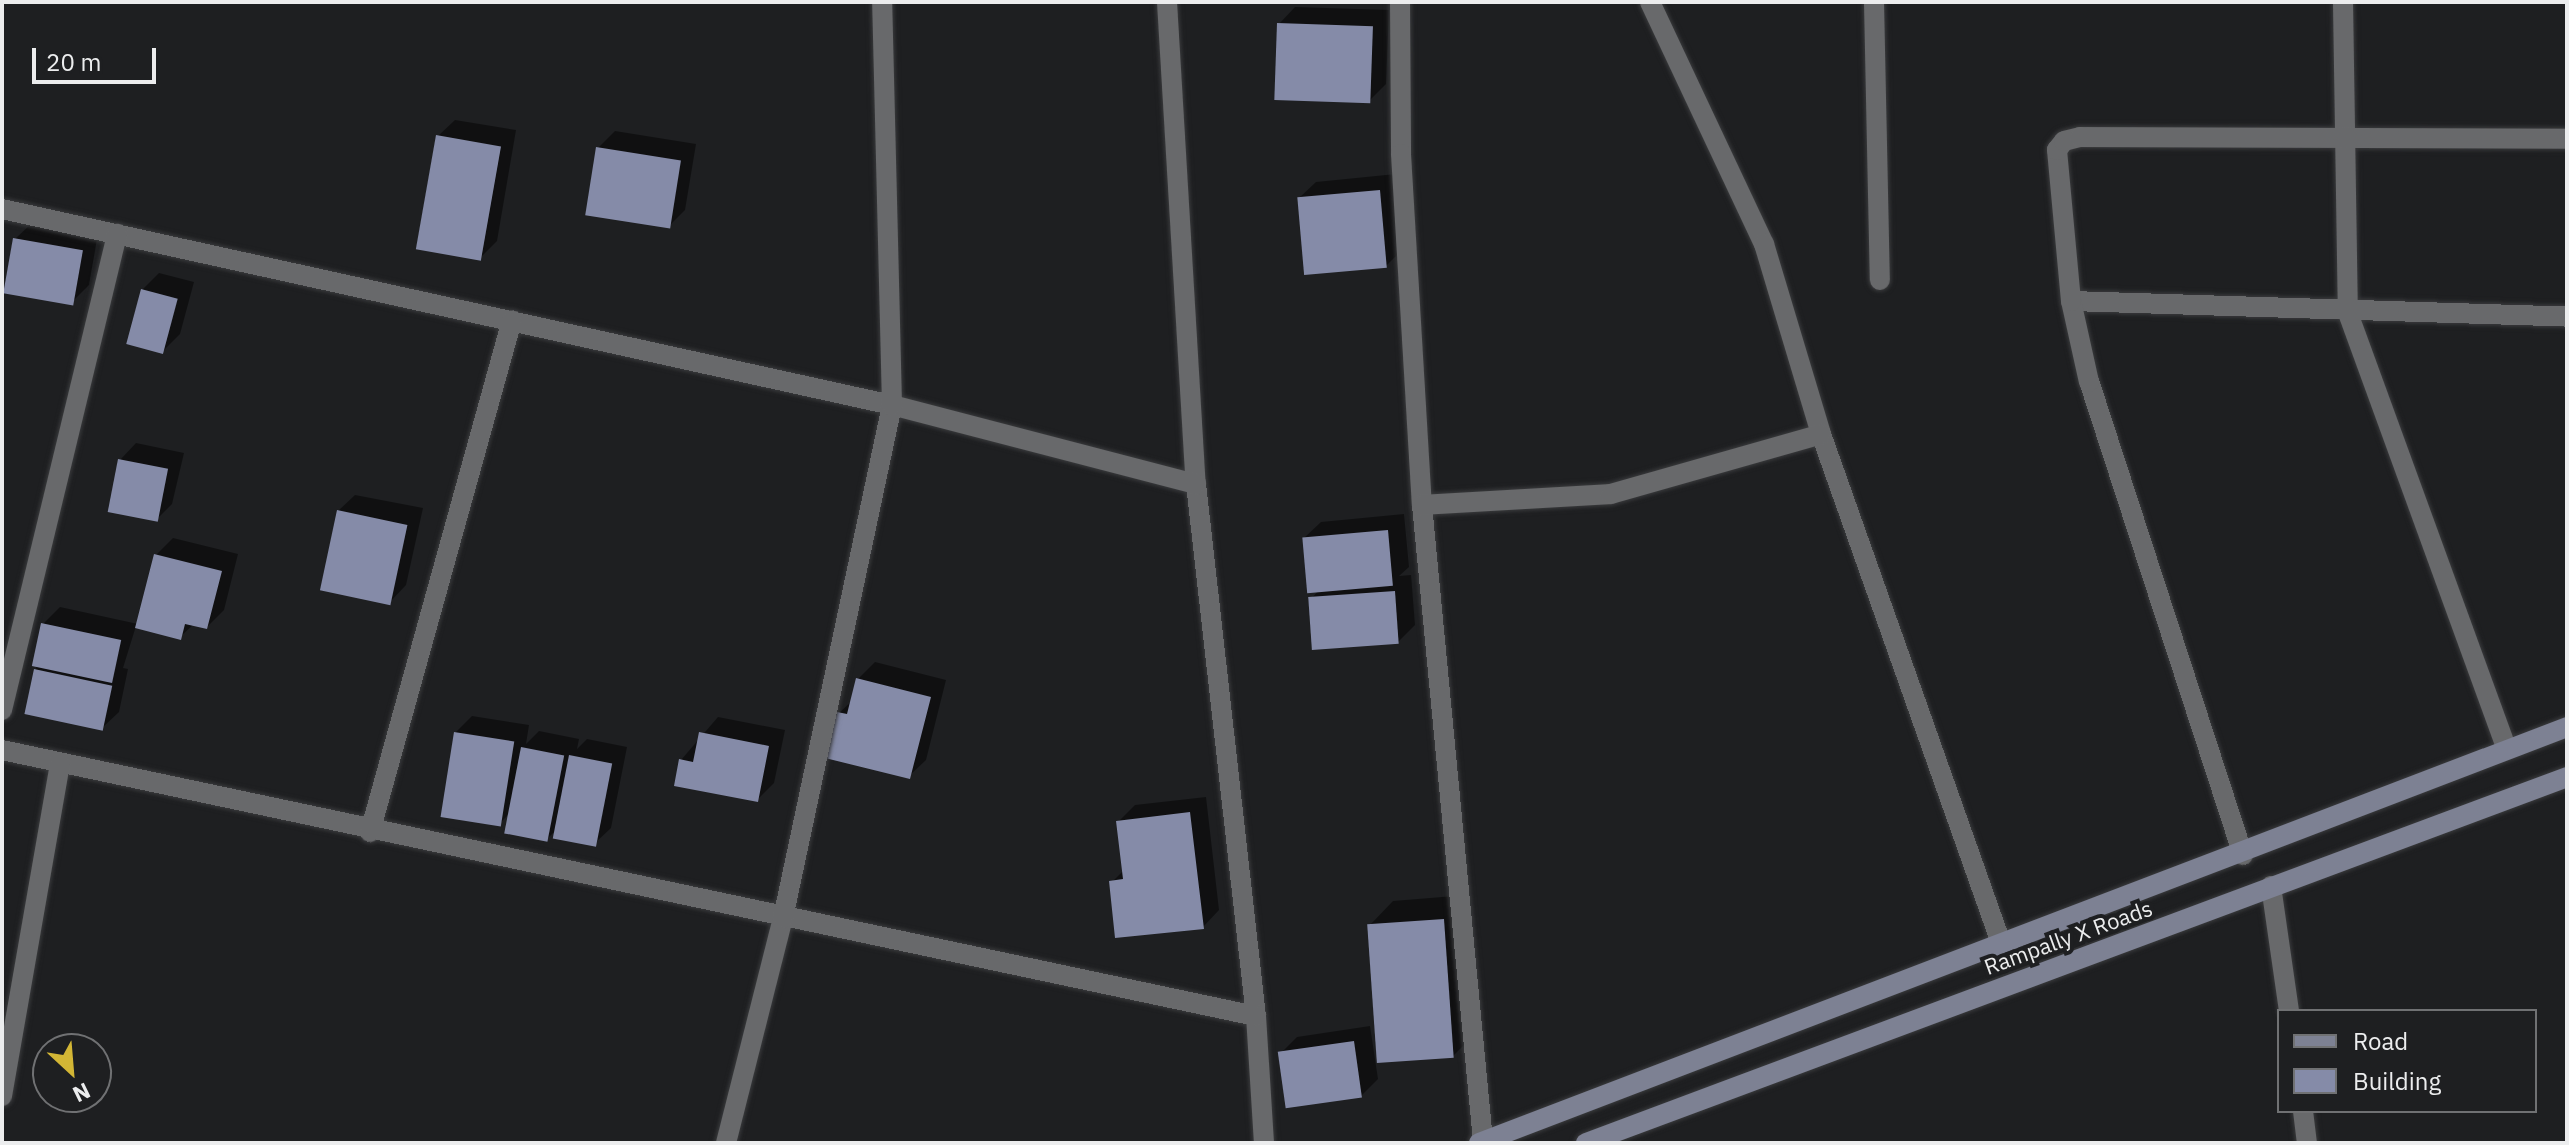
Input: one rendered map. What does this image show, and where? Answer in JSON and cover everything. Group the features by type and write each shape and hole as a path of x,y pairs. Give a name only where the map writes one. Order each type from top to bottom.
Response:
{"main road":[{"path":"1481,1142 2001,943 2243,855 2567,727"},
{"name":"Rampally X Roads","path":"1586,1143 2567,777"}],"street":[{"path":"726,1143 783,918 892,405 882,2"},
{"path":"1167,2 1196,484 1256,1016 1264,1143"},
{"path":"1400,2 1401,154 1422,505 1481,1142"},
{"path":"1650,2 1764,244 1821,434 2001,943"},
{"path":"1874,2 1880,280"},
{"path":"2343,2 2348,313 2507,749"},
{"path":"2243,855 2136,538 2071,301 2056,165 2064,141 2567,139"},
{"path":"2,209 892,405 1196,484"},
{"path":"2,710 117,234"},
{"path":"2071,301 2348,313 2567,317"},
{"path":"370,832 512,320"},
{"path":"1422,505 1611,494 1821,434"},
{"path":"2,750 370,832 1256,1016"},
{"path":"2,1096 60,763"},
{"path":"2271,886 2289,1009"},
{"path":"2303,1113 2307,1143"}],"building":[{"path":"1277,23 1373,26 1370,103 1274,100"},
{"path":"436,135 501,146 481,261 416,249"},
{"path":"596,147 681,160 670,229 585,215"},
{"path":"1380,190 1387,268 1304,275 1297,197"},
{"path":"13,238 83,250 73,305 3,293"},
{"path":"141,289 178,299 163,354 126,344"},
{"path":"118,459 168,469 158,522 108,512"},
{"path":"337,510 407,525 390,605 320,590"},
{"path":"1388,530 1393,586 1307,593 1302,537"},
{"path":"154,554 222,571 207,629 185,624 181,640 135,628"},
{"path":"1395,591 1399,644 1312,650 1308,597"},
{"path":"41,623 121,640 112,683 32,666"},
{"path":"34,669 112,686 103,731 24,714"},
{"path":"856,678 931,697 910,779 825,758 837,712 847,714"},
{"path":"454,732 514,742 501,826 441,817"},
{"path":"699,732 769,746 758,802 674,786 679,759 693,762"},
{"path":"521,747 564,755 547,842 504,833"},
{"path":"569,755 612,763 596,847 553,838"},
{"path":"1190,812 1204,929 1115,938 1109,881 1123,879 1116,821"},
{"path":"1444,919 1454,1058 1377,1063 1367,924"},
{"path":"1354,1041 1362,1097 1286,1108 1278,1052"}]}
